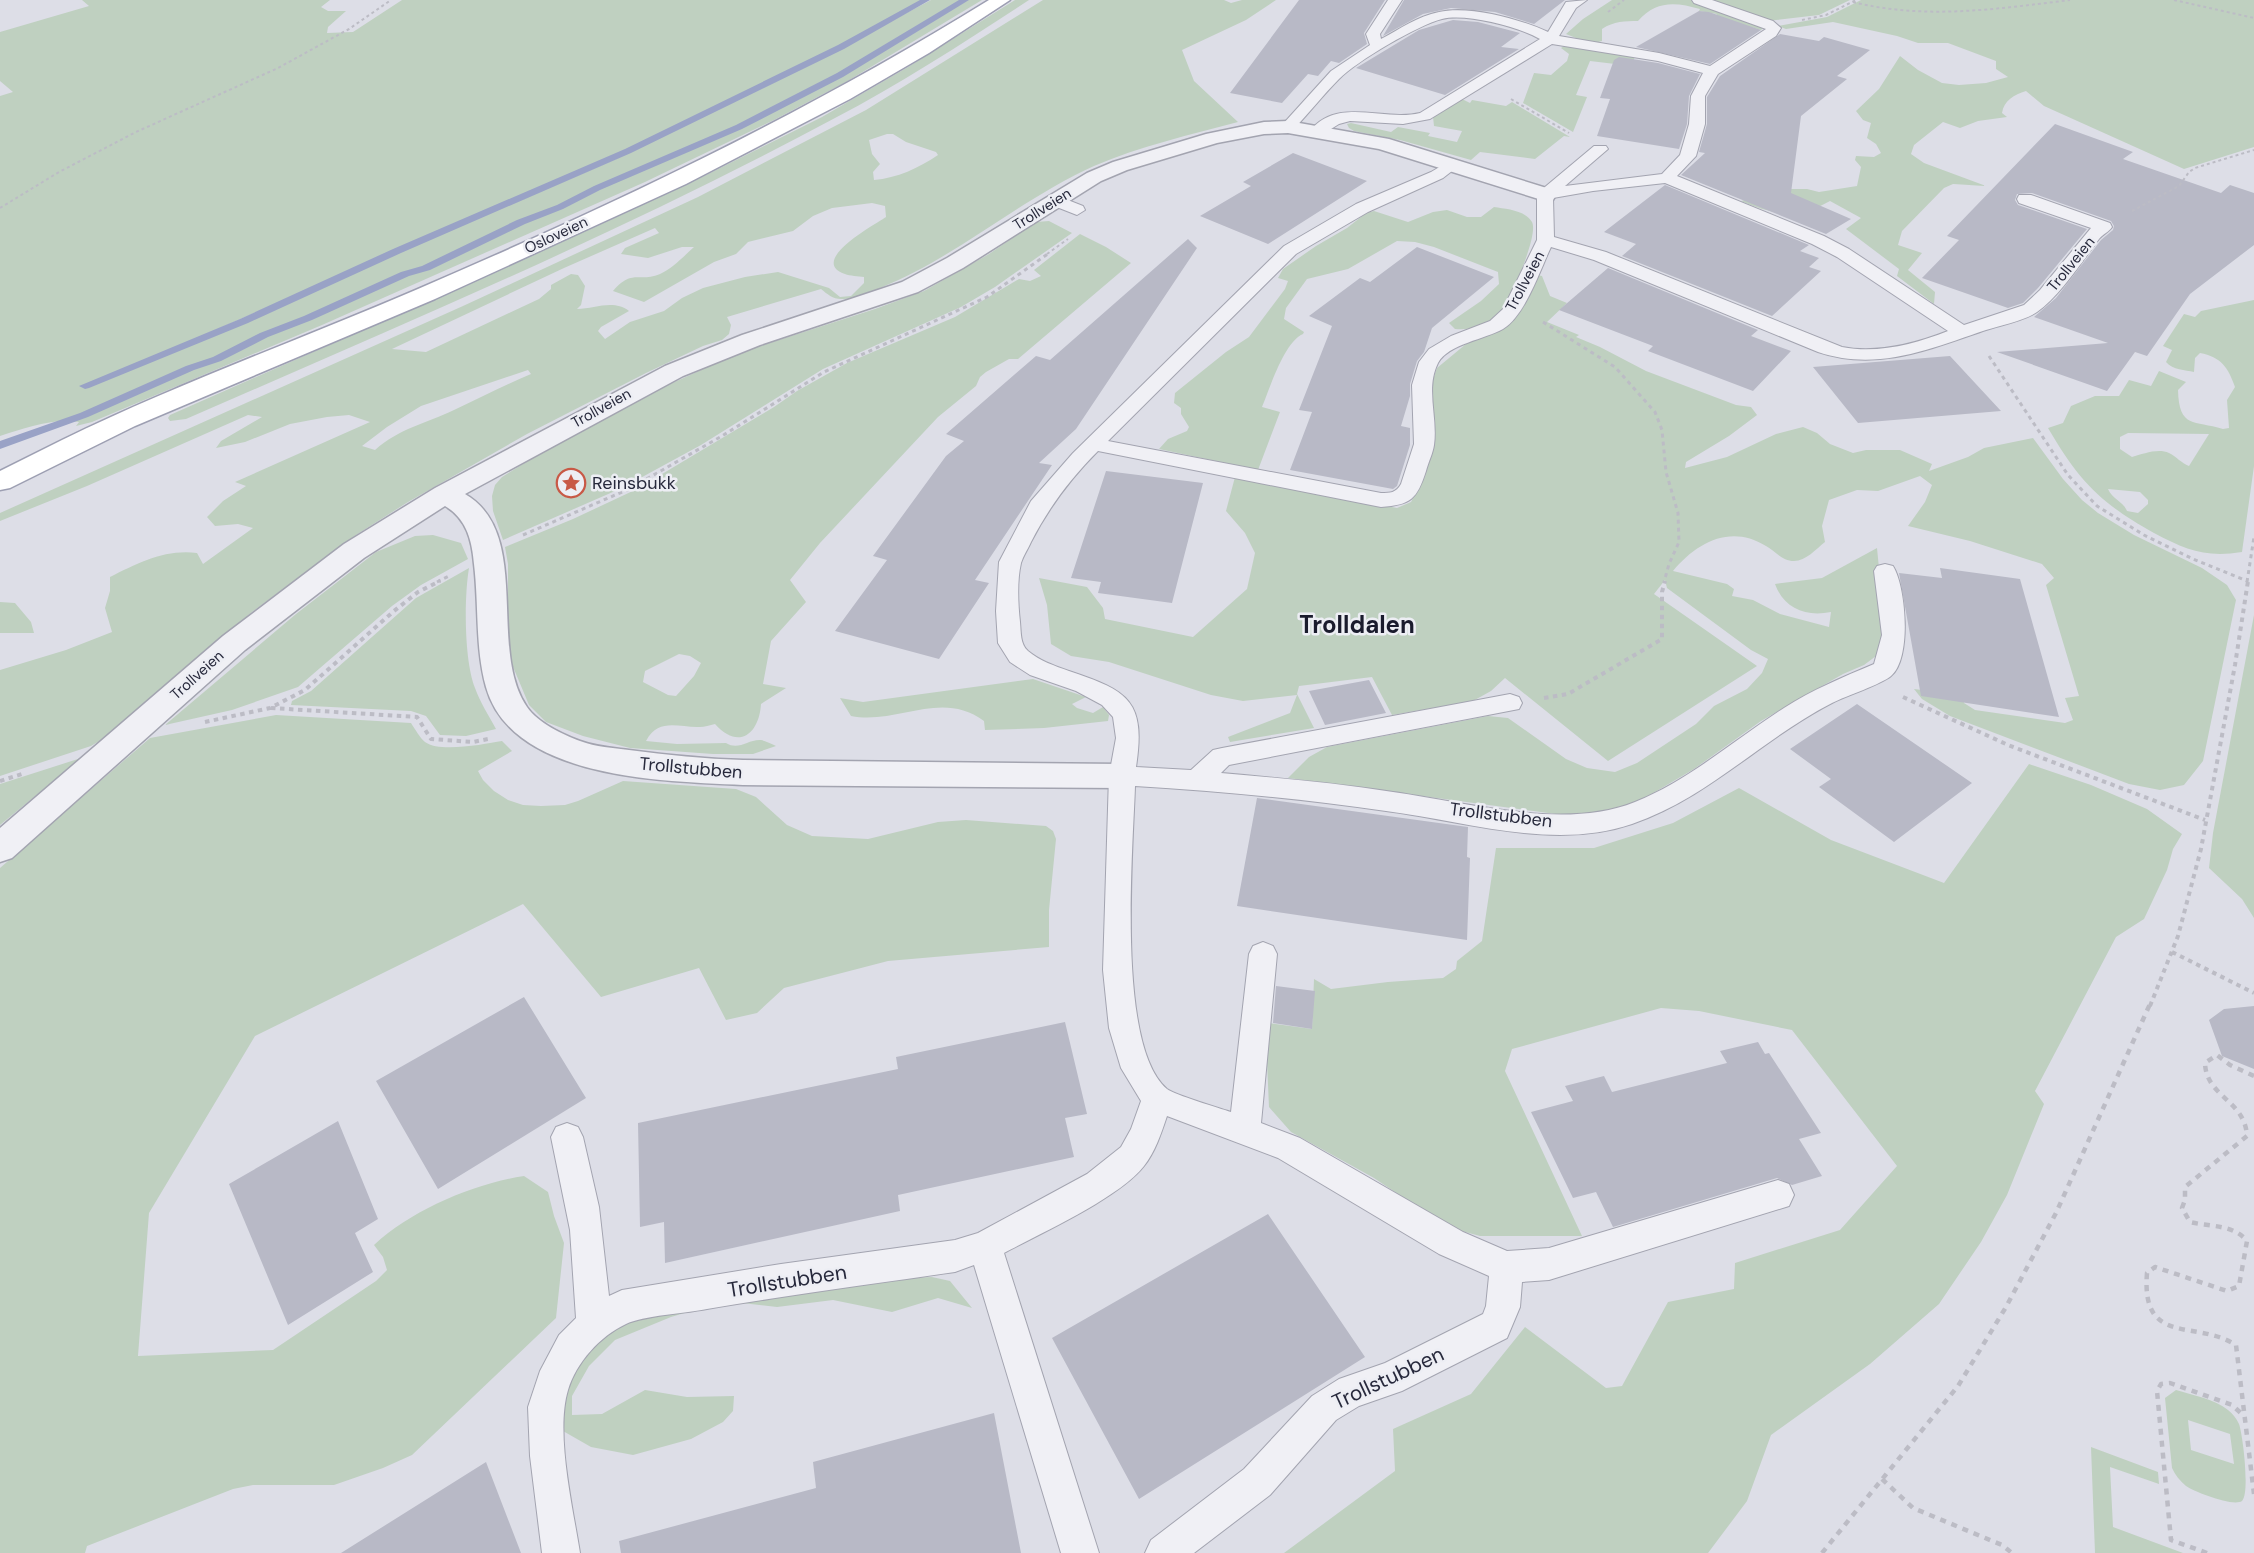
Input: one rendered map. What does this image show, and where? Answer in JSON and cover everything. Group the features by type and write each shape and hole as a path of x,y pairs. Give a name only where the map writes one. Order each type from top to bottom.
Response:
{"main road":[{"name":"Osloveien","path":"0,482 94,435 345,329 676,180 818,108 904,60 1001,0"},
{"name":"Osloveien","path":"0,465 94,435"}],"street":[{"name":"Trollveien","path":"0,849 234,643 354,551 445,494 674,371 751,340 910,287 1066,205 1094,177 1161,153 1239,132 1288,127 1382,143 1545,195"},
{"name":"Trollstubben","path":"445,494 468,509 482,529 487,551 495,662 505,697 515,715 527,727 563,747 588,756 677,769 749,773 1122,776"}],"lane":[{"path":"1378,46 1373,34 1395,0"},
{"path":"1318,131 1337,118 1358,116 1388,120 1417,119 1550,39 1571,4 1580,0"},
{"path":"1667,178 1688,156 1697,124 1698,96 1712,71 1771,33 1774,28 1699,0"},
{"path":"1288,127 1336,74 1378,46 1434,18 1453,14 1522,26 1542,33 1550,39 1659,57 1712,71"},
{"path":"1545,195 1600,149"},
{"path":"1453,164 1437,175 1362,208 1290,250 1094,444 1039,506 1010,562 1006,593 1010,643 1018,656 1038,669 1084,685 1112,699 1125,714 1128,738 1122,776 1117,970 1124,1028 1136,1068 1157,1100 1245,1130 1289,1148 1440,1237 1507,1267 1549,1264 1778,1195"},
{"name":"Trollveien","path":"1094,444 1381,500 1397,500 1406,494 1424,444 1422,386 1430,362 1436,353 1448,345 1503,320 1516,302 1546,240 1545,195 1593,186 1667,178 1818,240 1843,253 1962,332"},
{"name":"Trollveien","path":"2025,199 2104,227"},
{"name":"Trollveien","path":"1546,240 1600,256 1814,344 1858,355 1913,349 2030,309 2046,294 2096,232 2104,227"},
{"name":"Trollstubben","path":"1122,776 1197,780 1361,797 1524,821 1600,822 1624,816 1649,807 1717,766 1796,712 1883,670 1893,651 1894,638 1885,571"},
{"path":"1197,780 1222,757 1510,704"},
{"path":"1245,1130 1263,954"},
{"name":"Trollstubben","path":"561,1553 548,1456 546,1407 552,1383 571,1347 593,1325 622,1307 782,1280 955,1256 985,1246 1098,1185 1124,1164 1145,1135 1157,1100"},
{"path":"567,1137 578,1179 590,1256 593,1325"},
{"path":"985,1246 1080,1553"},
{"name":"Trollstubben","path":"1164,1553 1257,1482 1324,1408 1351,1391 1390,1379 1494,1326 1503,1307 1507,1267"}],"path":[{"path":"0,208 59,172 136,132 278,68 348,29 391,0"},
{"path":"1768,24 1817,18 1856,0"},
{"path":"1852,2 1880,9 1947,12 2070,0"},
{"path":"2174,0 2254,18"},
{"path":"1479,81 1600,149"},
{"path":"2104,227 2179,186 2189,172 2195,168 2254,150"},
{"path":"473,742 431,739 417,717 270,708 305,690 418,592 487,551 628,489 722,436 824,372 987,297 1077,233"},
{"path":"1510,704 1568,694 1662,639 1662,592 1669,564 1679,542 1678,513 1666,471 1662,430 1654,412 1615,366 1542,321 1550,311 1554,300 1554,281 1547,272 1534,266"},
{"path":"1962,332 1983,346 2068,475 2097,506 2144,535 2247,581"},
{"path":"1822,1553 1958,1386 2007,1307 2099,1126 2172,952 2191,892 2235,665 2254,537"},
{"path":"1869,676 1908,700 1999,741 2205,820"},
{"path":"2172,952 2254,993"},
{"path":"2254,1076 2230,1065 2217,1055 2205,1063 2206,1074 2211,1083 2236,1105 2247,1121 2247,1136 2185,1186 2185,1200 2182,1208 2190,1222 2236,1230 2244,1235 2247,1240 2239,1286 2227,1291 2155,1267 2147,1273 2146,1293 2148,1307 2160,1321 2228,1340 2236,1345 2254,1494"},
{"path":"2207,1553 2171,1540 2157,1390 2161,1384 2169,1383 2232,1405 2244,1416"},
{"path":"1882,1479 1913,1508 2002,1545 2012,1553"}],"green space":[{"path":"82,0 330,0 321,7 328,11 346,11 328,27 327,33 353,32 402,0 922,0 883,24 613,156 190,341 250,320 379,261 616,159 709,111 833,52 931,0 982,0 846,82 774,120 645,182 322,325 92,422 76,426 79,422 59,421 0,436 0,96 13,92 0,81 0,32 89,6"},
{"path":"1015,0 1029,0 885,91 676,199 514,275 186,419 170,421 168,418 170,415 533,255 704,176 822,117 908,67"},
{"path":"1043,0 1224,0 1231,3 1242,0 1276,0 1246,20 1182,50 1194,81 1238,122 1147,147 1094,166 1040,195 935,261 866,294 838,299 821,289 727,317 731,325 729,334 722,340 703,346 646,373 527,434 408,502 356,535 252,612 101,740 91,746 0,776 0,670 66,650 112,632 105,608 110,591 110,577 141,562 174,553 197,553 203,564 253,528 238,524 215,526 207,517 223,501 246,486 235,482 370,422 349,415 327,417 290,424 245,442 216,448 221,441 262,417 248,415 87,486 0,521 0,513 463,306 698,197 866,110","holes":["893,134 906,142 936,152 938,155 908,172 874,180 873,172 880,164 872,154 869,140","872,203 885,206 886,217 848,243 834,261 835,268 845,274 864,277 864,283 851,296 840,297 829,288 778,272 745,277 703,288 682,298 664,311 630,322 605,339 598,331 601,327 629,311 623,307 610,305 577,309 581,305 585,286 578,275 571,274 551,285 551,289 539,299 426,352 392,349 655,228 659,233 625,248 621,254 648,258 682,247 694,247 664,272 631,278 613,291 644,302 714,262 736,254 748,242 793,231 813,216 832,208","528,370 531,374 403,431 375,450 362,446 421,406"]},
{"path":"1612,0 1691,0 1761,25 1763,28 1761,30 1715,16 1717,14 1699,11 1700,9 1667,4 1652,9 1638,21 1606,26 1602,29 1602,41 1591,44 1566,34 1583,19"},
{"path":"1704,0 1850,0 1819,15 1768,21"},
{"path":"1861,0 2254,0 2254,147 2184,169 2044,106 2026,91 2007,101 2002,113 2007,117 1978,121 1960,128 1943,122 1914,145 1911,154 1924,163 1986,186 1953,184 1944,188 1902,231 1898,245 1922,253 1908,270 1935,292 1934,304 1897,276 1899,269 1846,229 1861,218 1830,201 1807,211 1786,213 1764,210 1741,201 1787,189 1807,189 1819,192 1857,186 1861,167 1855,160 1856,156 1874,157 1881,153 1876,144 1867,138 1871,123 1863,120 1856,111 1879,89 1900,56 1918,70 1942,83 1959,85 1986,83 2008,77 1996,69 1996,61 1948,43 1918,43 1833,22 1786,29 1778,26 1827,17"},
{"path":"1564,46 1635,56 1632,66 1590,61 1576,95 1587,97 1573,132 1523,103 1534,73 1551,75 1567,61 1569,54 1561,48"},
{"path":"1462,99 1470,103 1472,100 1506,106 1512,102 1570,137 1564,136 1535,159 1480,152 1471,160 1400,140 1354,131 1347,124 1391,132 1398,127 1430,133 1428,136 1457,142 1462,131 1434,126 1433,117"},
{"path":"1494,207 1525,215 1532,222 1533,229 1528,253 1511,295 1501,312 1491,320 1474,328 1461,329 1455,329 1449,323 1481,301 1499,284 1498,272 1434,247 1415,242 1397,241 1348,269 1307,279 1286,308 1284,319 1304,332 1284,356 1262,407 1280,412 1258,470 1159,449 1168,439 1187,431 1189,427 1181,414 1181,408 1174,403 1175,393 1226,352 1249,337 1285,289 1288,281 1278,278 1283,269 1347,228 1366,213 1374,211 1408,222 1433,212 1447,210 1467,217 1481,217"},
{"path":"1049,221 1072,233 995,287 961,307 823,369 701,445 622,488 503,540 493,511 492,496 495,485 502,477 536,456 659,389 739,353 924,291 989,254 1036,222"},
{"path":"1080,234 1131,263 1018,359 1009,359 980,377 976,386 938,417 820,543 790,580 806,602 771,641 763,684 786,688 761,704 752,731 739,737 723,732 715,724 700,727 670,725 657,729 646,741 677,744 726,743 735,746 761,740 776,746 753,754 713,754 630,748 583,736 546,722 529,705 511,662 505,617 508,605 508,564 505,547 637,489 847,363 955,317 1019,279 1030,281 1041,276 1034,270","holes":["679,654 690,656 701,663 694,676 676,696 668,695 643,682 645,671"]},
{"path":"1537,275 1542,276 1550,296 1567,303 1547,322 1579,335 1576,337 1646,371 1736,405 1751,407 1757,415 1729,436 1686,462 1685,468 1727,457 1776,434 1803,427 1817,433 1830,444 1853,453 1866,450 1900,450 1932,464 1929,471 1968,457 1984,448 2033,438 2063,479 2082,500 2098,513 2134,535 2202,568 2227,585 2236,600 2203,761 2184,785 2160,790 2129,784 1950,716 1922,699 1914,689 1962,695 1964,703 1975,710 2065,723 2073,720 2065,698 2079,696 2046,585 2054,578 2042,564 1970,541 1908,526 1925,502 1932,485 1920,476 1878,491 1857,490 1829,500 1822,526 1825,542 1803,559 1790,561 1753,540 1728,537 1715,539 1682,561 1673,571 1727,584 1734,589 1732,596 1753,600 1780,614 1829,627 1831,612 1813,613 1797,609 1784,600 1775,584 1822,578 1877,548 1885,629 1876,656 1864,665 1843,674 1761,721 1694,769 1638,802 1578,817 1288,778 1309,757 1327,747 1488,716 1508,718 1566,759 1587,768 1615,772 1637,763 1696,724 1714,706 1747,689 1762,673 1768,659 1751,650 1667,588 1665,580 1654,594 1757,666 1608,761 1505,678 1491,691 1473,701 1392,715 1372,677 1299,686 1297,694 1314,728 1230,742 1228,737 1290,713 1297,695 1243,701 1211,695 1109,662 1071,656 1051,644 1047,605 1039,578 1087,587 1103,608 1105,619 1193,637 1247,589 1255,553 1245,533 1226,511 1235,477 1397,508 1411,502 1425,476 1431,385 1437,368 1477,338"},
{"path":"2254,300 2254,466 2242,552 2229,554 2207,553 2186,548 2165,539 2119,511 2105,501 2081,477 2048,428 2063,423 2071,406 2095,396 2119,396 2129,380 2151,386 2159,371 2186,382 2178,390 2181,411 2185,417 2196,423 2223,429 2229,428 2227,400 2235,387 2223,364 2213,357 2200,353 2195,358 2194,372 2176,368 2166,362 2172,350 2163,346 2184,314 2195,317 2201,311","holes":["2128,433 2209,434 2189,466 2172,455 2160,451 2132,457 2120,449 2120,437","2108,489 2140,492 2148,500 2148,504 2138,513 2127,511"]},
{"path":"433,535 461,543 468,559 421,585 392,606 298,687 232,710 165,725 296,614 376,552 415,536"},
{"path":"469,568 466,612 471,676 482,704 496,729 466,736 440,735 426,716 411,711 291,705 292,701 311,691 416,598"},
{"path":"0,602 15,603 31,622 34,633 0,633"},
{"path":"2254,615 2254,918 2242,899 2209,868 2213,833"},
{"path":"1033,679 1086,697 1072,704 1093,713 1103,707 1109,715 1108,721 1044,728 985,730 984,721 968,712 952,708 935,708 886,716 851,716 840,698 863,702"},
{"path":"276,715 411,723 425,742 441,747 462,747 502,741 512,751 478,771 494,791 508,800 523,805 565,805 623,781 736,789 756,797 787,825 812,836 868,839 938,822 966,820 1046,826 1053,831 1056,839 1049,910 1049,947 888,961 784,988 757,1013 726,1020 699,968 601,997 523,904 255,1036 149,1213 138,1356 273,1350 376,1281 387,1270 383,1257 374,1245 389,1232 444,1200 484,1185 524,1176 548,1192 564,1243 556,1318 412,1455 383,1468 334,1485 253,1485 233,1489 87,1546 85,1553 0,1553 0,868 150,738"},
{"path":"81,758 73,765 0,825 0,784"},
{"path":"2029,764 2091,785 2147,809 2182,834 2173,849 2167,870 2144,919 2116,937 2035,1091 2044,1104 2007,1195 1981,1242 1939,1304 1870,1364 1771,1435 1747,1501 1708,1553 1284,1553 1395,1471 1393,1429 1471,1394 1525,1327 1606,1388 1622,1386 1668,1302 1734,1289 1735,1263 1840,1230 1897,1166 1792,1030 1699,1011 1661,1008 1512,1049 1505,1071 1582,1236 1480,1236 1447,1227 1374,1178 1291,1132 1269,1107 1266,1040 1269,1023 1312,1029 1314,979 1331,989 1443,978 1456,969 1457,961 1482,941 1496,848 1594,848 1673,823 1739,788 1831,840 1944,883"},
{"path":"932,1277 950,1281 972,1308 938,1298 892,1312 833,1300 777,1307 742,1303 708,1306 671,1317 615,1340 589,1366 572,1396 572,1415 602,1414 645,1390 687,1397 734,1396 733,1411 723,1422 691,1439 633,1455 591,1447 563,1431 565,1386 590,1348 623,1323 652,1313 881,1279"},
{"path":"2176,1390 2217,1403 2234,1416 2241,1430 2244,1451 2245,1488 2242,1501 2231,1502 2205,1495 2186,1486 2178,1478 2172,1468 2165,1398","holes":["2188,1420 2230,1434 2234,1464 2191,1450"]},
{"path":"2091,1447 2158,1472 2159,1484 2110,1467 2113,1527 2183,1553 2095,1553"}],"building":[{"path":"1299,0 1385,0 1364,33 1367,44 1339,63 1331,61 1318,76 1308,74 1282,103 1230,93"},
{"path":"1404,0 1565,0 1534,24 1495,12 1451,8 1423,14 1383,36"},
{"path":"1699,11 1709,12 1761,30 1710,64 1636,47"},
{"path":"1453,20 1478,22 1520,33 1501,47 1519,49 1445,95 1356,68 1419,30"},
{"path":"1780,34 1819,41 1824,37 1870,50 1837,76 1847,79 1801,116 1791,193 1851,219 1826,234 1681,175 1705,153 1699,152 1707,124 1707,97 1720,76"},
{"path":"1619,57 1658,63 1700,74 1689,96 1687,124 1679,149 1597,136 1610,99 1600,98 1614,60"},
{"path":"2055,124 2133,152 2123,159 2221,193 2230,185 2254,193 2254,245 2190,294 2147,356 2135,352 2107,391 1997,352 2108,343 2034,317 2056,298 2101,240 2113,230 2114,226 2111,221 2032,193 2017,194 2015,200 2018,205 2087,229 2023,303 2008,308 1922,278 1959,240 1947,236"},
{"path":"1293,153 1367,181 1268,244 1200,216 1251,186 1243,182"},
{"path":"1665,185 1809,245 1800,251 1819,258 1809,267 1821,271 1772,316 1622,256 1636,244 1604,232"},
{"path":"1188,239 1197,248 1076,429 1039,463 1052,465 975,580 989,583 939,659 835,631 887,560 873,556 946,456 964,441 946,434 1036,356 1050,360"},
{"path":"1417,247 1494,277 1432,328 1424,352 1417,361 1410,384 1410,396 1401,426 1410,428 1410,445 1397,486 1393,489 1290,470 1312,412 1299,410 1332,326 1309,316 1360,278 1370,282"},
{"path":"1608,268 1758,330 1751,336 1791,351 1753,391 1648,351 1653,346 1559,310"},
{"path":"1950,356 2001,411 1858,423 1813,367"},
{"path":"1106,471 1203,483 1172,603 1098,593 1101,582 1071,578"},
{"path":"1940,568 2020,579 2059,717 1921,696 1899,573 1942,578"},
{"path":"1369,680 1386,713 1325,725 1309,691"},
{"path":"1857,704 1972,783 1894,842 1819,787 1831,779 1790,749"},
{"path":"1257,798 1468,827 1467,857 1470,858 1467,940 1237,906"},
{"path":"1276,986 1315,991 1312,1029 1273,1023"},
{"path":"524,997 586,1098 438,1189 376,1081"},
{"path":"2254,1006 2254,1069 2222,1056 2209,1020 2224,1009"},
{"path":"1065,1022 1087,1114 1065,1118 1074,1157 898,1195 900,1211 665,1263 664,1222 640,1227 638,1123 898,1069 896,1057"},
{"path":"1758,1042 1765,1054 1769,1053 1821,1133 1799,1139 1822,1176 1792,1185 1777,1178 1613,1227 1596,1192 1573,1198 1531,1112 1573,1101 1565,1086 1604,1076 1612,1092 1727,1063 1720,1051"},
{"path":"338,1121 378,1219 355,1233 373,1272 288,1325 229,1184"},
{"path":"1268,1214 1365,1357 1139,1499 1052,1338"},
{"path":"994,1413 1021,1553 621,1553 619,1541 816,1488 813,1462"},
{"path":"486,1462 521,1553 341,1553"}],"waterway":[{"path":"85,386 244,321 397,251 628,151 841,47 926,0"},
{"path":"0,445 84,415 190,368 217,359 264,335 308,318 405,274 426,268 521,222 560,207 597,188 739,127 840,75 965,0"}],"place":[{"name":"Reinsbukk","path":"571,483"}],"district":[{"name":"Trolldalen","path":"1357,625"}]}
